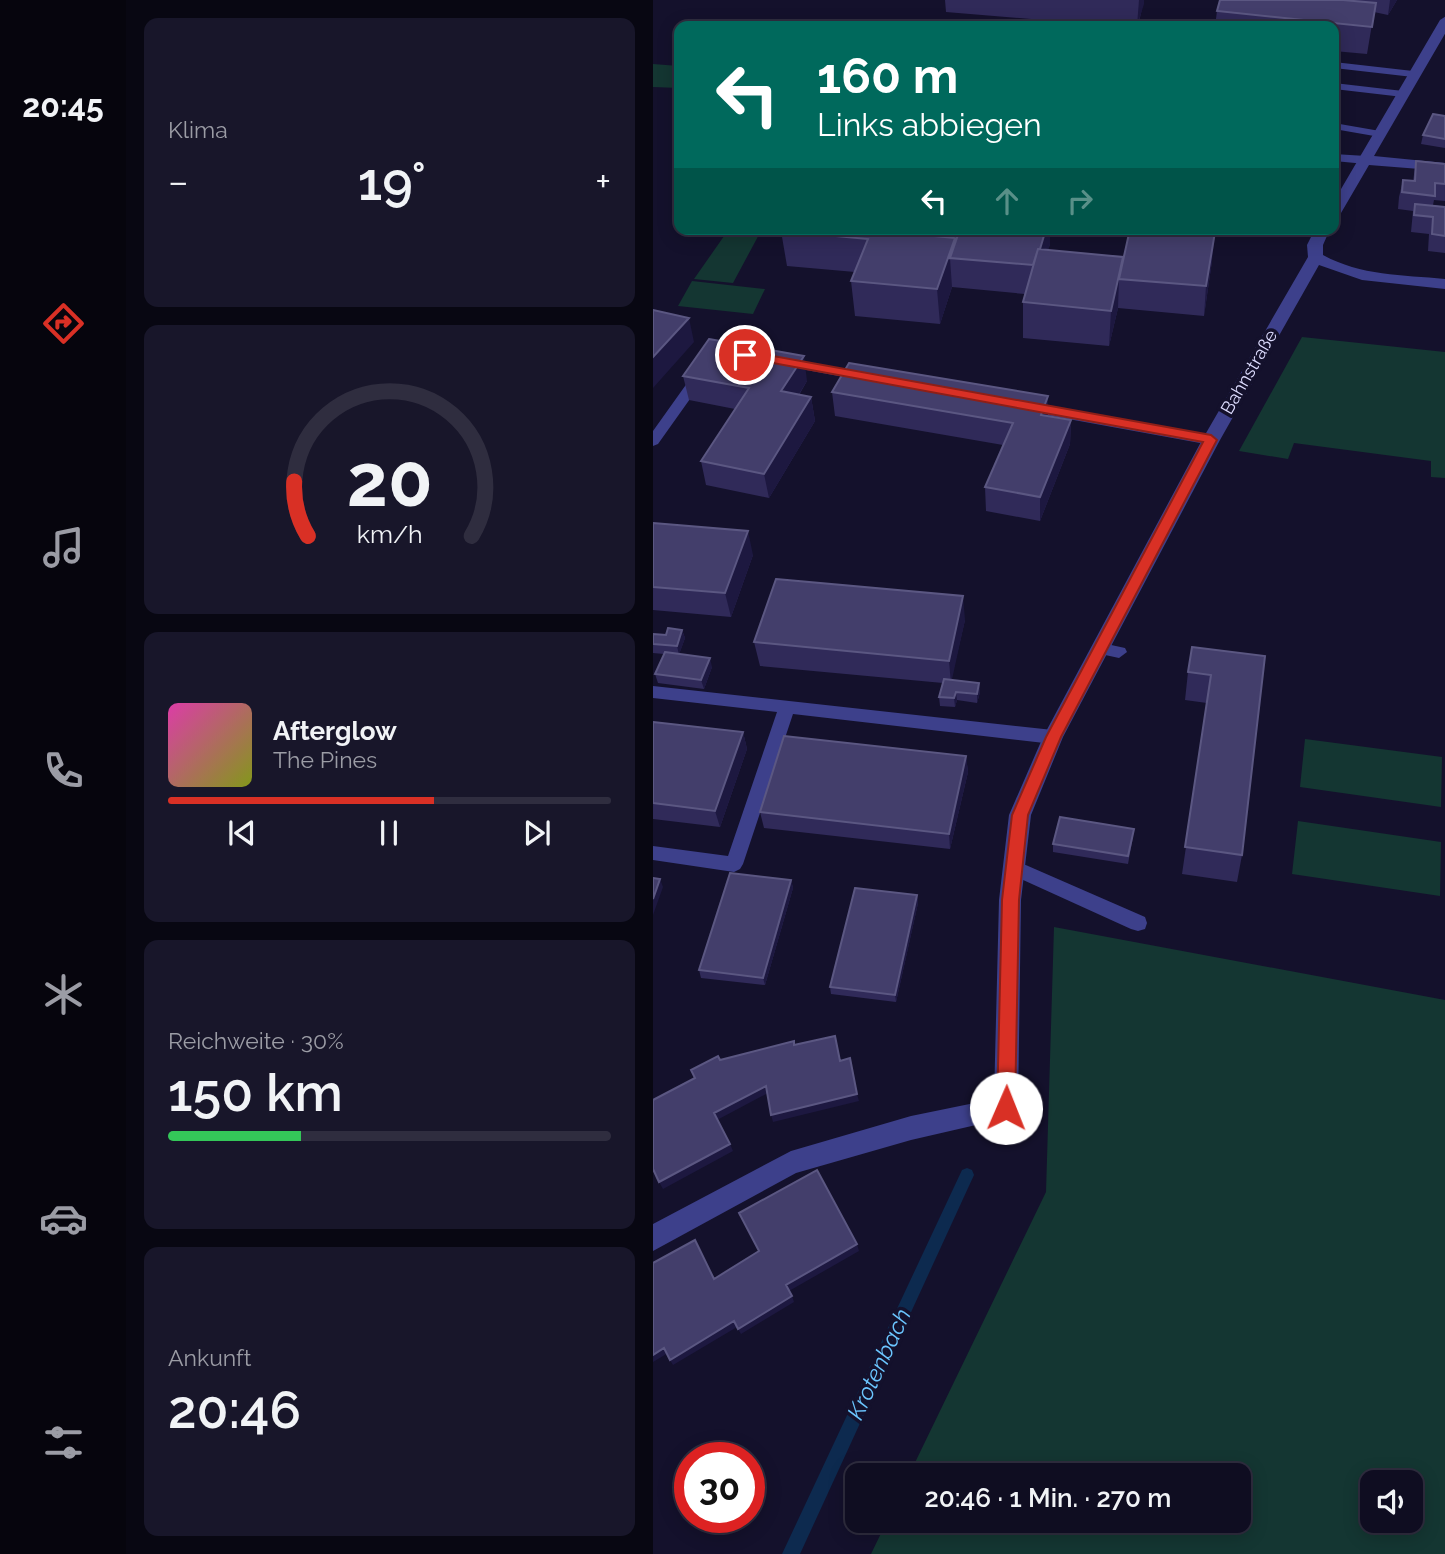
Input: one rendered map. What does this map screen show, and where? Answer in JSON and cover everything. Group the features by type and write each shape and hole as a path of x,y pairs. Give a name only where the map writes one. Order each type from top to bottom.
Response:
{"street":[{"path":"1340,193 1366,160 1445,20"},
{"path":"1366,160 1445,167"},
{"name":"Bahnstraße","path":"653,1238 791,1163 911,1128 1006,1108 1014,868 1020,815 1053,737 1111,651 1210,451 1316,257 1315,245 1320,235"},
{"path":"1316,257 1331,267 1355,274 1445,284"}],"lane":[{"path":"1339,66 1413,74"},
{"path":"1339,87 1400,99"},
{"path":"1339,97 1400,99"},
{"path":"1339,127 1380,134"},
{"path":"1339,157 1366,160"},
{"path":"772,360 881,380"},
{"path":"653,441 709,361"},
{"path":"1003,403 1210,451"},
{"path":"653,692 1053,737"},
{"path":"653,853 734,863 787,707"},
{"path":"1014,868 1138,923"}],"green space":[{"path":"653,64 674,66 674,88 653,87"},
{"path":"725,235 759,235 733,283 694,279"},
{"path":"692,281 765,289 753,314 678,306"},
{"path":"1302,337 1445,352 1445,478 1431,477 1431,461 1294,443 1288,459 1239,451"},
{"path":"1305,739 1442,757 1441,807 1300,787"},
{"path":"1298,821 1441,842 1440,896 1292,874"},
{"path":"1054,927 1445,1000 1445,1554 871,1554 881,1533 1251,1533 1251,1463 915,1463 1046,1192"}],"building":[{"path":"1220,0 1343,0 1376,3 1372,27 1339,24 1339,21 1217,11"},
{"path":"1433,114 1445,116 1445,139 1423,135"},
{"path":"1416,161 1445,164 1445,184 1435,183 1435,196 1402,192 1403,180 1415,181"},
{"path":"1415,204 1445,207 1445,236 1432,234 1433,217 1414,215"},
{"path":"824,235 924,235 955,238 937,289 851,281 868,239"},
{"path":"958,235 1044,235 1033,265 950,258"},
{"path":"1129,235 1214,235 1206,286 1119,279"},
{"path":"1038,249 1123,257 1111,311 1023,302"},
{"path":"653,310 689,318 653,357"},
{"path":"709,339 804,356 781,391 811,397 764,474 701,461 749,388 683,376"},
{"path":"849,363 1048,396 1041,415 1071,420 1040,497 985,487 1013,423 832,392"},
{"path":"653,523 748,531 725,593 653,587"},
{"path":"776,579 963,596 949,661 754,642"},
{"path":"668,628 682,630 677,646 653,644 653,634 666,635"},
{"path":"1192,647 1265,656 1242,855 1185,847 1211,675 1188,672"},
{"path":"665,652 710,658 701,680 655,674"},
{"path":"944,679 979,683 977,694 956,692 954,698 939,697"},
{"path":"653,722 743,732 715,811 653,803"},
{"path":"784,736 966,756 949,834 760,812"},
{"path":"1060,817 1134,829 1128,856 1053,844"},
{"path":"730,873 791,880 763,978 699,970"},
{"path":"653,878 660,879 653,899"},
{"path":"855,888 917,895 895,995 830,987"},
{"path":"835,1036 840,1061 850,1058 857,1094 771,1115 766,1086 714,1113 730,1144 659,1182 653,1169 653,1100 695,1078 691,1070 718,1056 720,1060 794,1041 794,1045"},
{"path":"817,1170 857,1244 786,1285 792,1296 738,1329 734,1321 670,1360 664,1348 653,1355 653,1263 695,1240 714,1279 759,1251 739,1213"}],"waterway":[{"name":"Krotenbach","path":"791,1554 967,1175"}],"route":[{"path":"745,355 1211,440 1053,737 1020,815 1010,900 1006,1108"}]}
